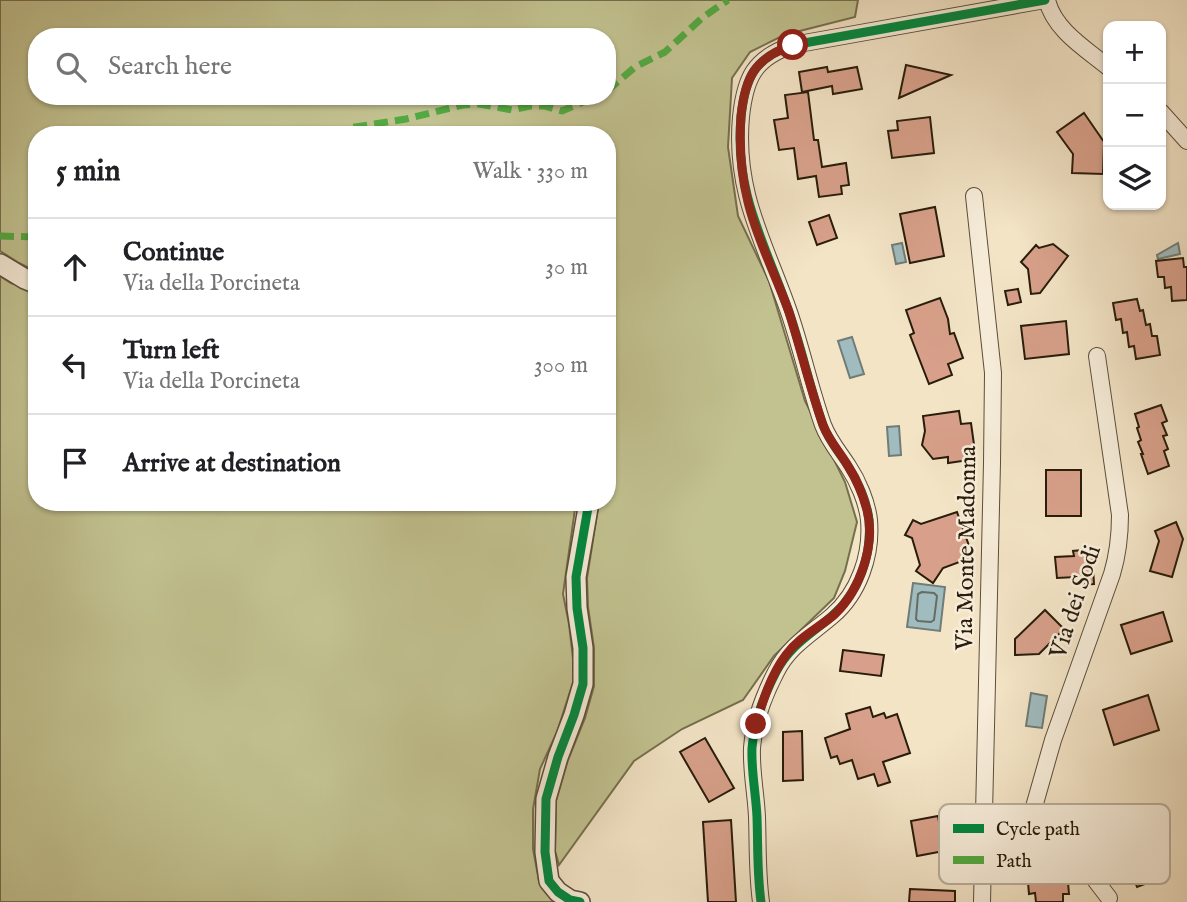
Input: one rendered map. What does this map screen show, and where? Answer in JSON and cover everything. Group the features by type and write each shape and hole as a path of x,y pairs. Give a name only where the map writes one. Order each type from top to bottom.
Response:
{"street":[{"path":"761,902 752,748 759,714 775,673 786,655 800,640 834,614 855,588 865,561 869,527 868,514 858,483 830,441 823,425 788,310 750,211 740,150 745,88 760,63 774,52 793,45 1046,0 1059,24 1103,63"},
{"path":"1166,118 1187,142"},
{"name":"Via Monte Madonna","path":"974,196 993,373 984,804"},
{"path":"0,264 28,280"},
{"name":"Via dei Sodi","path":"1035,804 1053,740 1112,574 1119,545 1120,515 1097,356"},
{"path":"580,902 570,900 558,892 549,881 545,852 545,799 583,684 583,648 576,577 587,511"},
{"name":"Via Monte Madonna","path":"982,884 982,902"},
{"path":"1098,884 1109,898"}],"green space":[{"path":"0,0 858,0 855,17 784,35 750,52 732,78 728,147 738,216 769,281 805,401 845,482 857,522 845,571 834,598 774,656 743,700 682,729 634,761 559,865 555,851 556,801 594,686 594,648 587,578 598,511 616,511 616,126 28,126 28,268 0,251"},
{"path":"0,276 28,288 28,511 575,511 563,594 575,676 557,732 540,769 533,809 533,849 539,881 557,902 0,902"}],"water":[{"path":"902,243 906,262 896,264 892,245"},
{"path":"1178,243 1180,254 1158,259 1157,255"},
{"path":"852,337 864,374 850,378 838,341"},
{"path":"899,426 901,455 889,456 887,427"},
{"path":"913,583 945,587 940,631 907,627"},
{"path":"1031,693 1047,696 1042,728 1026,726"}],"building":[{"path":"906,65 951,75 899,98"},
{"path":"827,67 828,72 857,67 862,89 833,94 832,86 802,92 799,72"},
{"path":"808,92 814,140 818,140 822,167 846,163 849,185 841,186 842,194 819,197 816,176 798,179 794,148 779,150 774,120 788,118 785,95"},
{"path":"1084,113 1103,141 1103,174 1072,173 1073,154 1057,132"},
{"path":"930,117 934,153 892,158 888,131 898,130 897,121"},
{"path":"935,207 944,256 910,263 900,214"},
{"path":"829,215 837,238 817,245 809,222"},
{"path":"1053,244 1068,256 1040,293 1031,294 1028,269 1021,262 1036,245 1039,248"},
{"path":"1183,258 1184,267 1187,267 1187,300 1172,301 1171,287 1165,288 1164,277 1158,277 1156,261"},
{"path":"1018,289 1021,302 1008,305 1005,291"},
{"path":"940,298 950,334 954,333 963,358 948,364 952,375 929,384 910,335 914,333 906,310"},
{"path":"1137,299 1146,325 1150,324 1152,336 1157,336 1160,355 1136,359 1134,346 1129,347 1127,332 1123,333 1121,319 1116,320 1113,303"},
{"path":"1066,321 1069,354 1025,359 1021,326"},
{"path":"1161,405 1167,421 1162,423 1167,435 1163,436 1168,449 1164,451 1169,466 1148,474 1138,442 1141,440 1135,414"},
{"path":"959,411 961,424 971,423 976,459 948,463 948,457 933,459 922,445 925,431 923,416"},
{"path":"1046,470 1081,470 1081,516 1046,516"},
{"path":"957,512 973,557 943,568 933,583 916,571 920,565 912,538 905,535 913,520 921,524"},
{"path":"1176,522 1183,539 1172,577 1150,571 1159,541 1155,531"},
{"path":"1092,549 1094,584 1076,585 1076,577 1057,578 1055,557 1074,556 1073,551"},
{"path":"1045,610 1064,629 1039,654 1015,655 1015,639"},
{"path":"1163,612 1172,641 1131,654 1121,625"},
{"path":"843,650 884,655 881,676 840,671"},
{"path":"1148,695 1159,730 1114,745 1103,710"},
{"path":"870,707 873,717 884,713 886,718 897,714 910,753 883,762 890,782 878,786 874,774 858,779 852,760 840,764 837,756 831,758 825,738 850,729 846,714"},
{"path":"802,731 803,780 783,781 783,732"},
{"path":"705,738 734,788 709,802 680,752"},
{"path":"938,816 939,852 917,856 911,821"},
{"path":"731,820 736,902 708,902 703,822"},
{"path":"1028,884 1068,884 1069,894 1063,894 1063,902 1036,902 1035,893 1029,894"},
{"path":"910,889 955,891 955,902 909,902"}],"marked path":[{"path":"616,83 635,67 665,52 702,18 728,0"},
{"path":"362,126 406,119 463,105"},
{"path":"484,105 512,110 544,106 562,111 576,105"},
{"path":"0,236 28,237"}],"cycle path":[{"path":"761,902 752,757 757,718 772,681 787,655 832,616 850,596 866,560 869,520 852,472 823,425 789,312 753,217 742,170 740,144 745,91 760,63 793,45 1045,0"},
{"path":"580,902 570,900 558,892 549,881 545,852 546,799 583,684 583,648 576,577 587,511"}],"route":[{"path":"756,724 768,689 786,655 800,640 834,614 855,588 863,570 869,532 868,514 858,483 830,441 823,425 788,310 753,220 743,180 740,135 743,96 748,80 755,68 767,57 793,45"}]}
